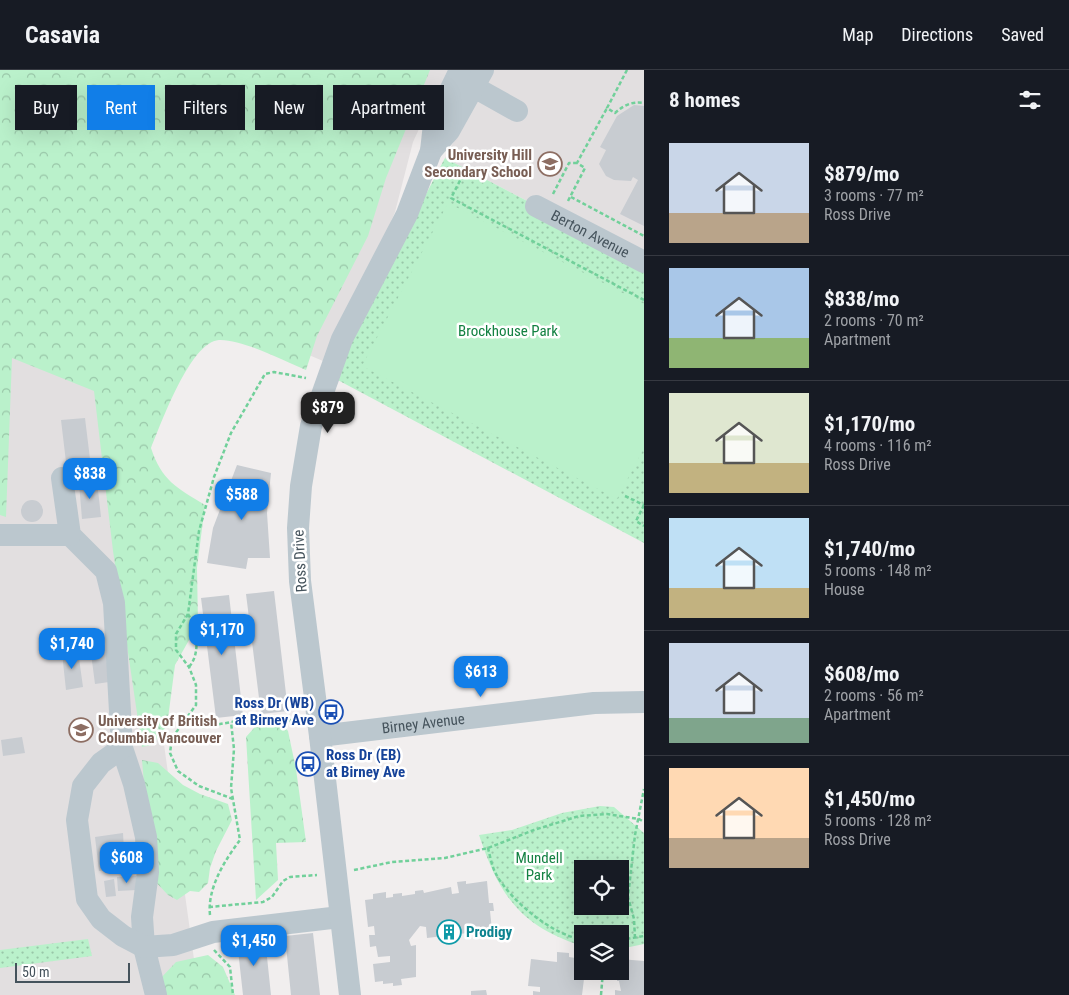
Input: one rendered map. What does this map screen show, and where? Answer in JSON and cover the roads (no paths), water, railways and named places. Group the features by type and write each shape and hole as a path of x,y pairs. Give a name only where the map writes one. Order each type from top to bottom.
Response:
{"street":[{"path":"473,75 516,111"},
{"name":"Ross Drive","path":"350,995 300,581 298,528 301,486 310,426 342,339 407,214 431,152 449,132 473,75"},
{"name":"Berton Avenue","path":"540,208 644,262"},
{"path":"62,478 70,535 106,571 114,603 122,748 134,784 146,837 148,872 142,917 144,947 156,995"},
{"path":"0,534 70,535"},
{"name":"Birney Avenue","path":"320,736 594,703 644,702"},
{"path":"122,748 101,763 83,786 77,820 87,899 101,919 123,936 144,947 173,945 213,932 340,916"}],"place":[{"name":"University Hill Secondary School","path":"550,164"},
{"name":"Ross Dr (WB) at Birney Ave","path":"331,712"},
{"name":"University of British Columbia Vancouver","path":"81,730"},
{"name":"Ross Dr (EB) at Birney Ave","path":"308,764"},
{"name":"Prodigy","path":"449,932"}],"park label":[{"name":"Brockhouse Park","path":"508,331"},
{"name":"Mundell Park","path":"539,866"}]}
